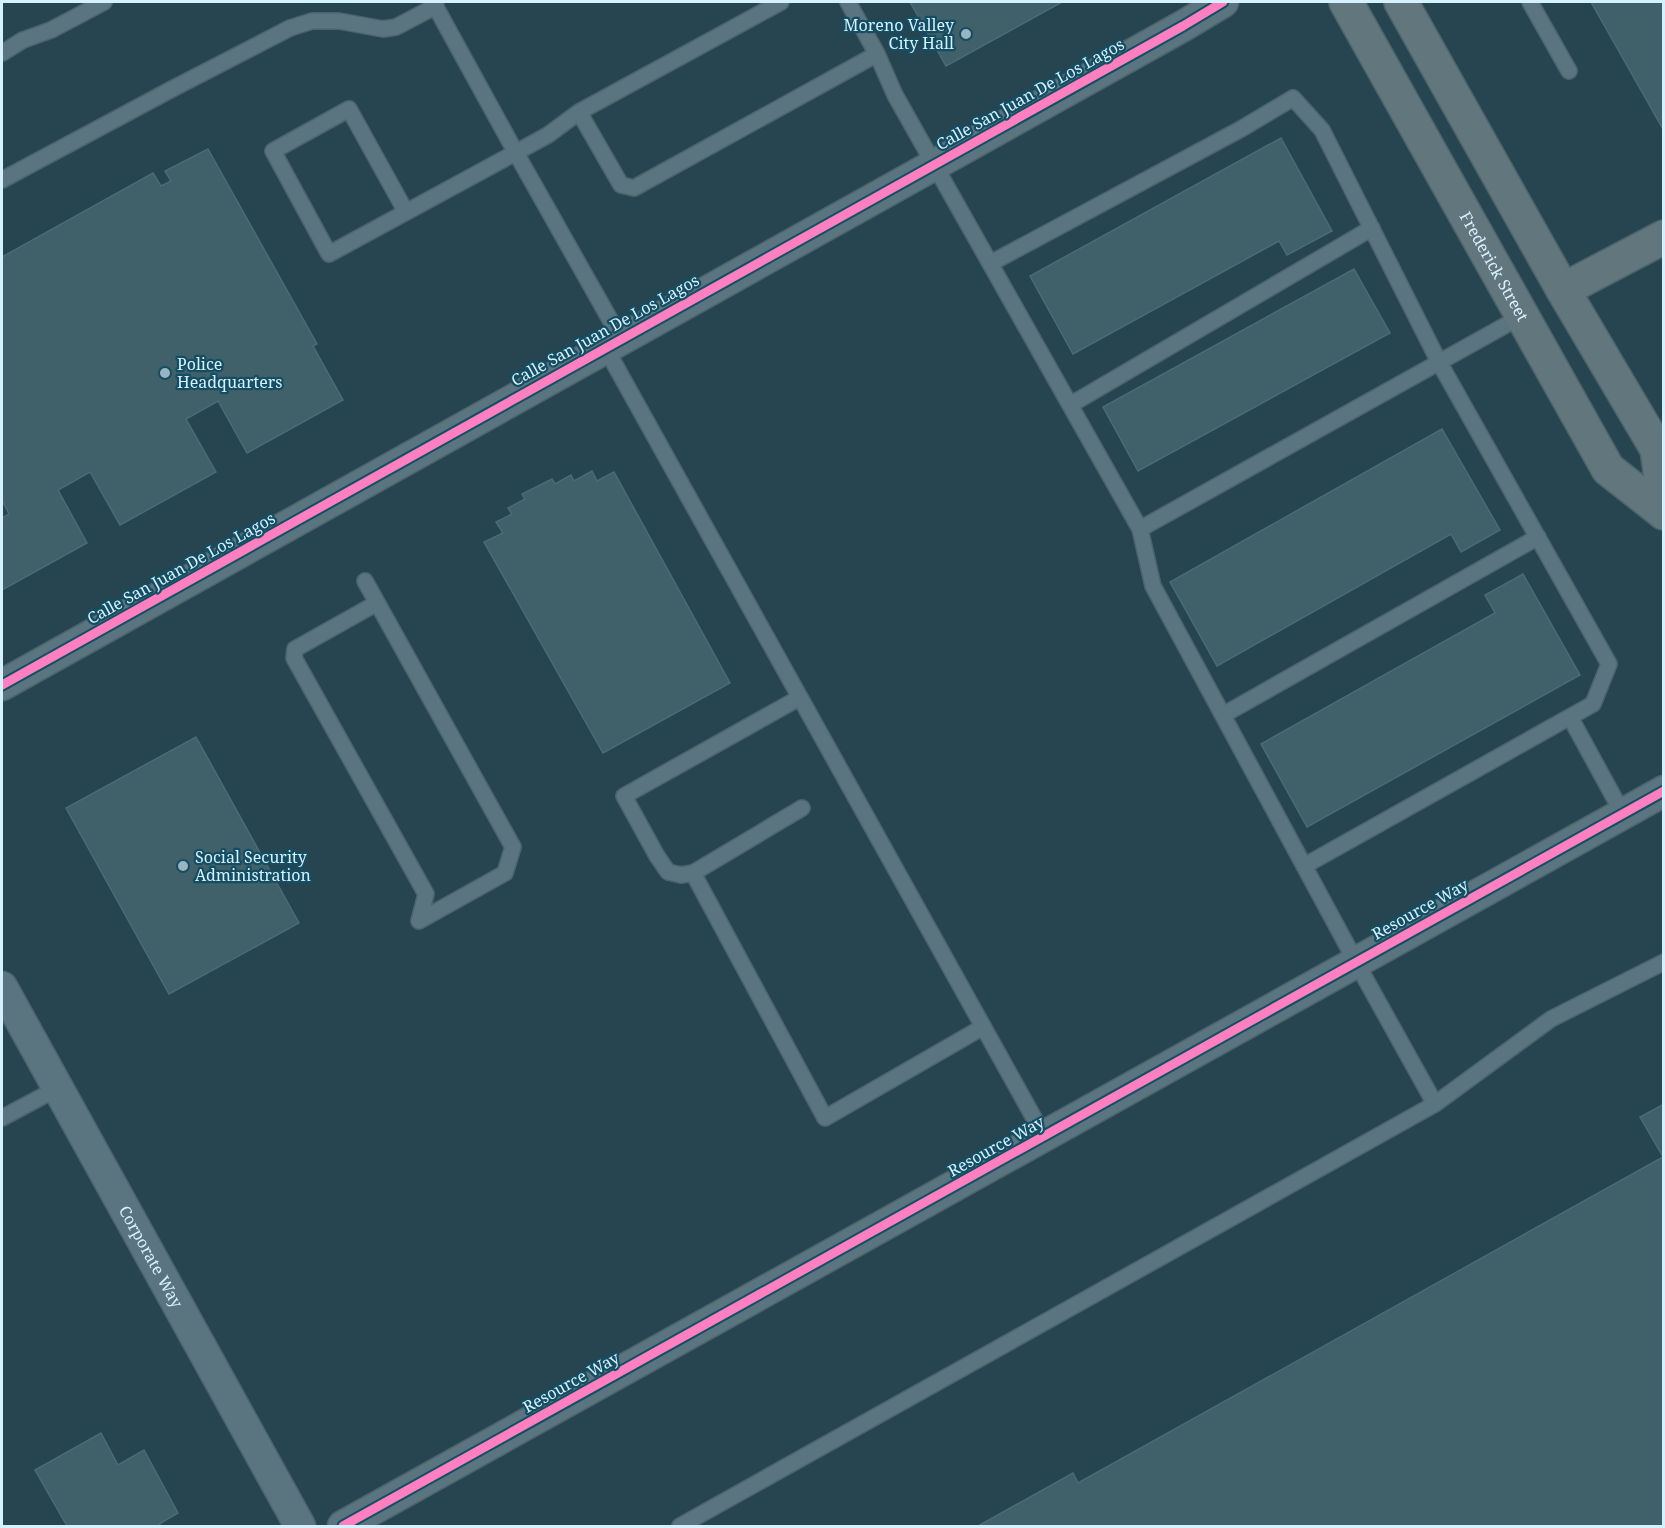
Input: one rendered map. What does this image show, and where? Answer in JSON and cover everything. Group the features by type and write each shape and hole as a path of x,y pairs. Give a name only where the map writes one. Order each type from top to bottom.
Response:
{"main road":[{"name":"Frederick Street","path":"1346,2 1608,469 1664,513"},
{"path":"1401,2 1563,290 1657,449 1664,501"},
{"path":"1563,290 1664,237"}],"street":[{"name":"Calle San Juan De Los Lagos","path":"2,685 1223,2"},
{"name":"Resource Way","path":"343,1527 1664,791"},
{"name":"Corporate Way","path":"2,987 300,1527"}],"lane":[{"path":"2,53 23,40 51,30 104,2"},
{"path":"406,212 349,109 273,151 329,254 516,153 548,135 579,112 781,2"},
{"path":"848,2 877,54 895,95 1140,529 1153,586 1435,1104"},
{"path":"1530,2 1569,70"},
{"path":"2,180 172,88 290,28 312,21 339,21 383,29 396,27 435,4 516,153 799,698 1044,1136"},
{"path":"579,112 621,185 634,188 877,54"},
{"path":"991,263 1241,129 1293,98 1322,130 1439,362 1609,664 1593,704 1304,866"},
{"path":"1070,405 1372,228"},
{"path":"1140,529 1522,316"},
{"path":"1223,716 1538,537"},
{"path":"365,581 513,847 505,873 419,921 426,894 294,658 295,649 377,603"},
{"path":"799,698 624,796 668,872 681,875 693,873 802,808"},
{"path":"1570,717 1623,814"},
{"path":"693,873 825,1118 983,1027"},
{"path":"680,1527 1435,1104 1551,1019 1664,962"},
{"path":"2,1118 58,1088"}],"building":[{"name":"Moreno Valley City Hall","path":"910,2 1062,2 946,66"},
{"path":"1591,2 1664,2 1664,131"},
{"path":"1281,138 1332,231 1287,255 1279,241 1073,354 1030,276"},
{"name":"Police Headquarters","path":"208,149 317,344 313,346 343,400 247,453 218,401 186,419 216,472 120,525 90,472 58,490 87,543 2,590 2,518 9,514 2,500 2,257 153,173 161,186 171,181 165,171"},
{"path":"1354,269 1390,333 1138,471 1103,407"},
{"path":"1442,429 1500,530 1461,552 1451,534 1217,666 1170,582"},
{"path":"592,471 597,481 614,472 730,683 603,753 484,542 503,533 496,522 512,514 508,508 525,499 522,494 552,479 555,484 571,475 574,481"},
{"path":"1523,574 1580,675 1307,827 1261,744 1495,613 1485,595"},
{"name":"Social Security Administration","path":"196,737 299,923 169,994 66,808"},
{"path":"1664,1104 1664,1526 978,1526 1073,1473 1078,1483 1663,1157 1640,1117"},
{"path":"101,1433 118,1465 144,1450 178,1513 159,1524 161,1526 67,1526 35,1470"}],"cycle path":[{"path":"2,685 1223,2"},
{"path":"343,1526 1664,791"}],"place":[{"name":"Moreno Valley City Hall","path":"966,34"},
{"name":"Police Headquarters","path":"165,373"},
{"name":"Social Security Administration","path":"183,866"}]}
